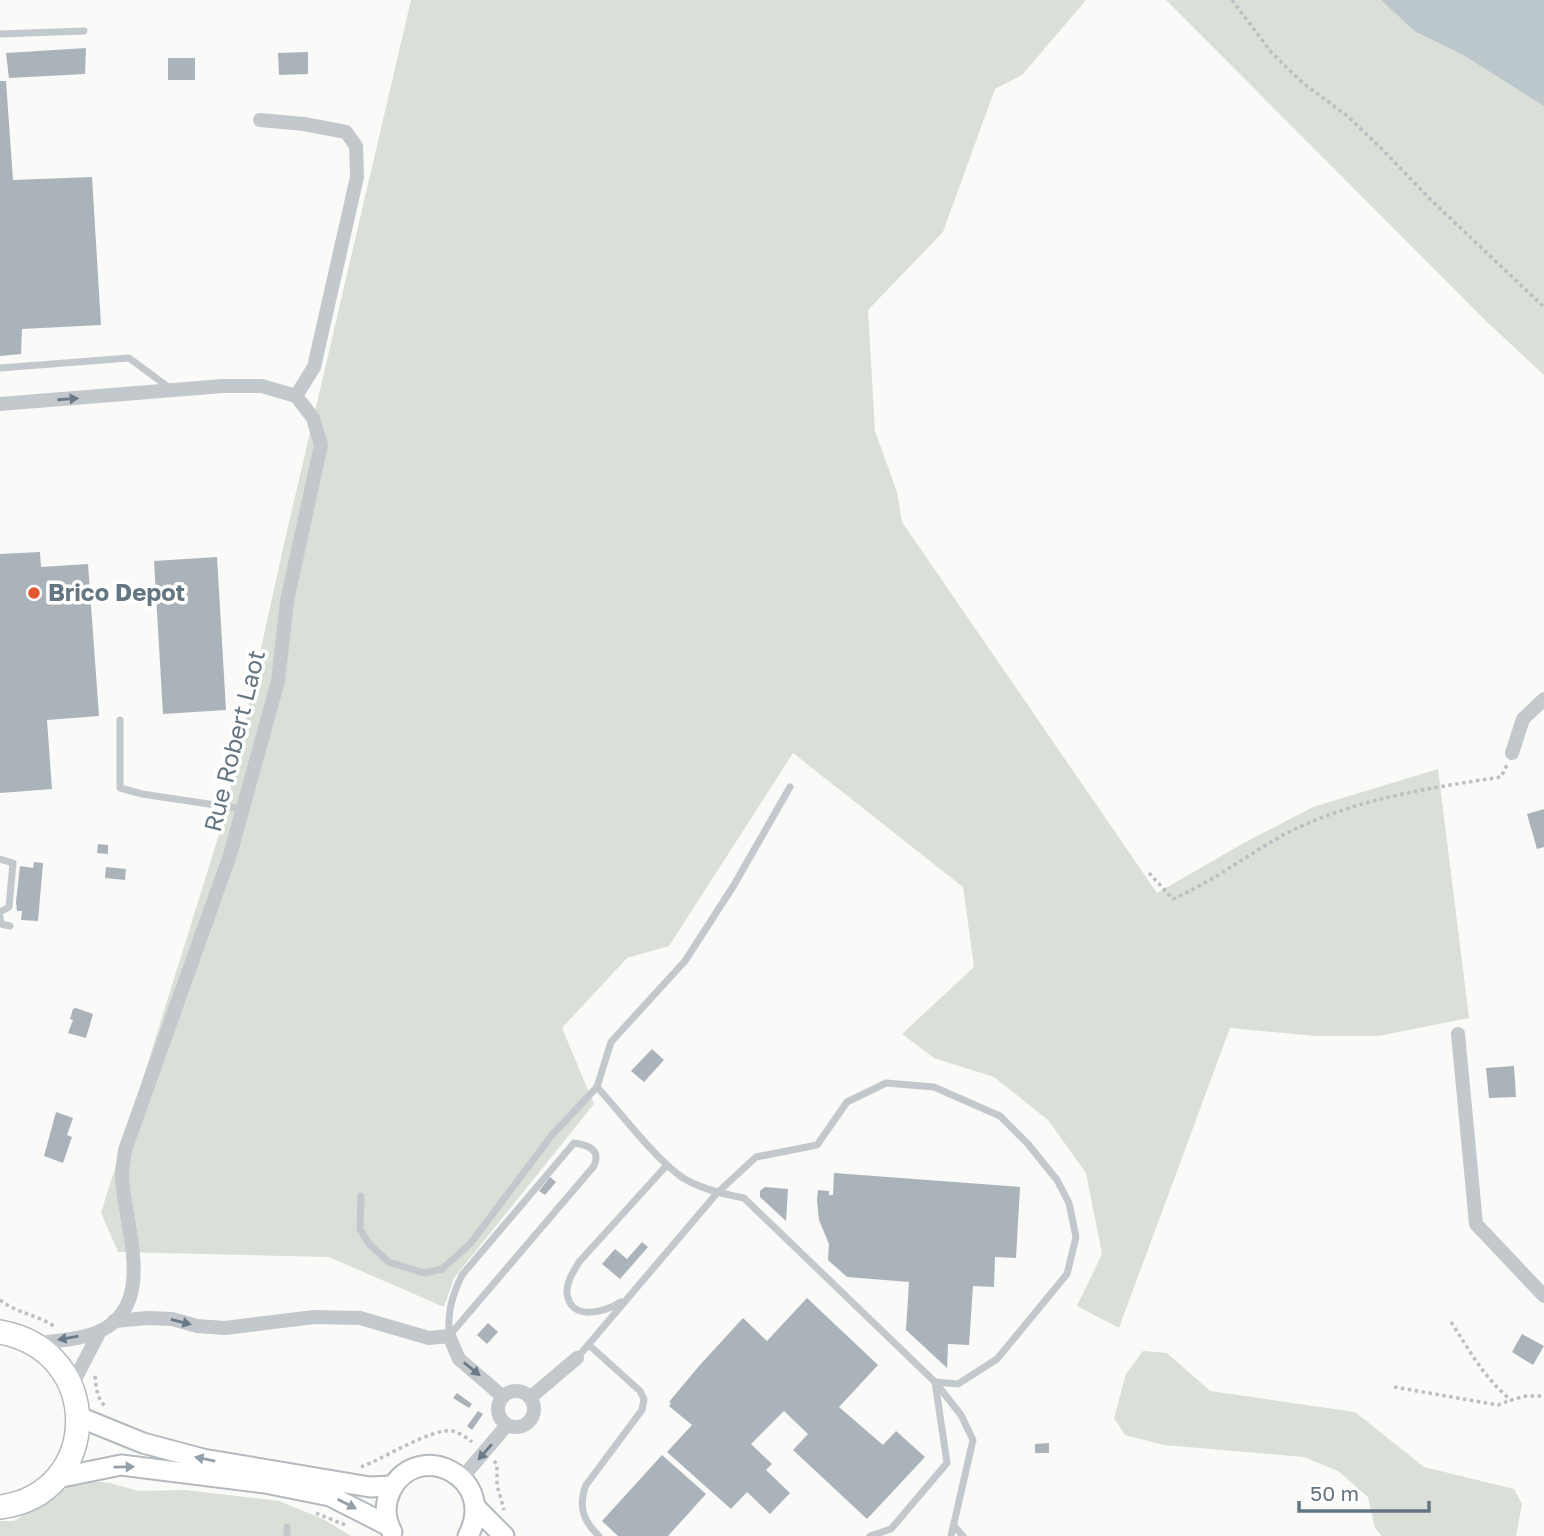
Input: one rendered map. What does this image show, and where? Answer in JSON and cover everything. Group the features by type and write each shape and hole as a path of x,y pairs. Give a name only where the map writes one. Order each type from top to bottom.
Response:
{"main road":[{"path":"0,1332 16,1335 36,1344 53,1357 72,1385 79,1418 69,1460 57,1478 37,1495 14,1506 0,1507"},
{"path":"79,1418 143,1443 203,1459 370,1486 393,1486"},
{"path":"57,1478 121,1465 265,1483 330,1496 392,1531"},
{"path":"392,1531 386,1506 393,1486 400,1478 420,1467 442,1467 462,1478 469,1486 476,1508 504,1536"},
{"path":"468,1536 476,1508"}],"street":[{"path":"0,404 223,386 262,386 296,396 314,367 317,355 357,177 356,146 346,132 304,124 260,120"},
{"name":"Rue Robert Laot","path":"100,1331 128,1307 133,1287 134,1261 122,1176 125,1150 230,855 278,681 287,601 321,445 313,418 296,396"},
{"path":"1512,753 1522,719 1544,699"},
{"path":"1458,1034 1476,1224 1544,1296"},
{"path":"114,1321 172,1319 197,1326 225,1328 314,1317 360,1318 429,1338 449,1336 459,1359 502,1396"},
{"path":"36,1344 100,1331"},
{"path":"72,1385 100,1331"},
{"path":"531,1397 576,1358"},
{"path":"514,1390 531,1397 535,1409 531,1420 520,1427 507,1425 499,1415 502,1396 514,1390"},
{"path":"462,1478 507,1425"}],"lane":[{"path":"0,34 84,31"},
{"path":"0,368 129,358 174,391"},
{"path":"120,720 120,788 142,794 242,808"},
{"path":"361,1196 360,1230 369,1244 389,1262 424,1273 442,1269 470,1244 552,1135 597,1087 611,1042 685,961 734,885 790,787"},
{"path":"0,859 13,863 9,906 0,915 1,924 10,926"},
{"path":"576,1358 717,1192 756,1157 817,1145 847,1102 886,1083 934,1087 1000,1116 1028,1144 1057,1180 1069,1203 1076,1237 1067,1274 997,1359 958,1384 935,1382"},
{"path":"597,1087 667,1165 684,1179 717,1192 744,1198 935,1382 961,1415 973,1440 951,1536"},
{"path":"575,1143 595,1150 597,1158 594,1166 449,1336 448,1314 462,1275 575,1143"},
{"path":"628,1298 594,1314 582,1311 571,1303 567,1292 579,1262 667,1165"},
{"path":"589,1345 639,1391 644,1399 642,1410 586,1485 581,1498 582,1515 599,1536"},
{"path":"870,1536 891,1529 947,1463 935,1382"},
{"path":"954,1525 963,1536"},
{"path":"287,1527 287,1536"}],"path":[{"path":"1232,0 1284,65 1346,115 1544,307"},
{"path":"1149,873 1173,899 1200,887 1290,832 1338,813 1401,793 1501,777 1512,753"},
{"path":"0,1300 15,1311 46,1320 53,1326 76,1329 82,1336"},
{"path":"1451,1322 1486,1378 1511,1400"},
{"path":"92,1348 99,1360 95,1375 96,1389 101,1402 108,1409"},
{"path":"1394,1387 1498,1405 1527,1396 1544,1396"},
{"path":"350,1471 372,1463"}],"shaded area":[{"path":"411,0 1086,0 1022,75 995,89 943,232 868,310 875,431 897,492 902,522 1157,893 1313,807 1438,769 1469,1018 1378,1036 1316,1036 1230,1028 1119,1328 1077,1306 1102,1254 1086,1173 1048,1120 994,1077 934,1058 902,1034 974,967 963,887 793,753 669,946 627,958 562,1028 594,1104 454,1278 444,1307 329,1257 118,1252 101,1213 222,825 284,544"},
{"path":"1166,0 1381,0 1414,31 1463,55 1544,106 1544,375 1486,321"},
{"path":"1381,0 1544,0 1544,106 1463,55 1414,31"},
{"path":"1143,1351 1167,1353 1210,1391 1355,1412 1424,1467 1514,1489 1522,1504 1516,1536 1382,1536 1375,1528 1368,1497 1338,1471 1304,1457 1164,1445 1125,1435 1114,1418 1126,1374"},
{"path":"79,1480 110,1483 139,1491 185,1490 279,1501 323,1519 351,1536 0,1536 0,1521 14,1521"}],"building":[{"path":"86,48 85,74 9,78 6,53"},
{"path":"308,52 308,74 279,75 278,53"},
{"path":"168,58 195,58 195,80 168,80"},
{"path":"0,81 6,81 13,180 92,177 101,325 22,329 21,354 0,356"},
{"path":"40,552 41,567 88,564 99,716 47,720 52,789 0,793 0,554"},
{"path":"217,557 226,710 163,714 154,561"},
{"path":"1544,809 1544,847 1537,849 1527,814"},
{"path":"98,844 108,845 108,854 97,853"},
{"path":"34,862 43,863 38,921 21,920 22,911 17,911 16,902 20,866 33,868"},
{"path":"106,867 126,869 125,880 105,878"},
{"path":"73,1009 93,1014 86,1038 68,1033 73,1020 70,1019"},
{"path":"652,1049 664,1060 644,1082 631,1071"},
{"path":"1514,1066 1516,1097 1489,1098 1486,1068"},
{"path":"56,1112 73,1118 67,1135 72,1137 63,1163 44,1156"},
{"path":"834,1173 1020,1187 1016,1258 995,1257 994,1287 973,1286 969,1345 948,1344 947,1368 906,1330 909,1282 847,1277 828,1260 829,1244 819,1220 817,1200 818,1190 829,1191 829,1195 833,1195"},
{"path":"550,1177 556,1182 545,1195 539,1191"},
{"path":"765,1187 788,1189 786,1221 760,1197 760,1191"},
{"path":"642,1242 648,1247 620,1279 602,1264 615,1249 627,1259"},
{"path":"807,1298 878,1365 839,1407 883,1445 896,1431 925,1457 867,1519 793,1450 808,1434 784,1411 751,1444 772,1464 766,1470 790,1493 770,1514 747,1492 731,1509 667,1452 692,1425 669,1406 669,1402 699,1366 743,1318 767,1341"},
{"path":"488,1323 498,1332 487,1344 477,1335"},
{"path":"1522,1334 1544,1346 1533,1365 1512,1352"},
{"path":"457,1393 472,1404 469,1408 453,1398"},
{"path":"478,1411 483,1414 472,1430 467,1426"},
{"path":"1049,1443 1049,1453 1035,1453 1035,1444"},
{"path":"662,1455 706,1494 668,1536 618,1536 602,1521"}],"place":[{"name":"Brico Depot","path":"34,593"}]}
